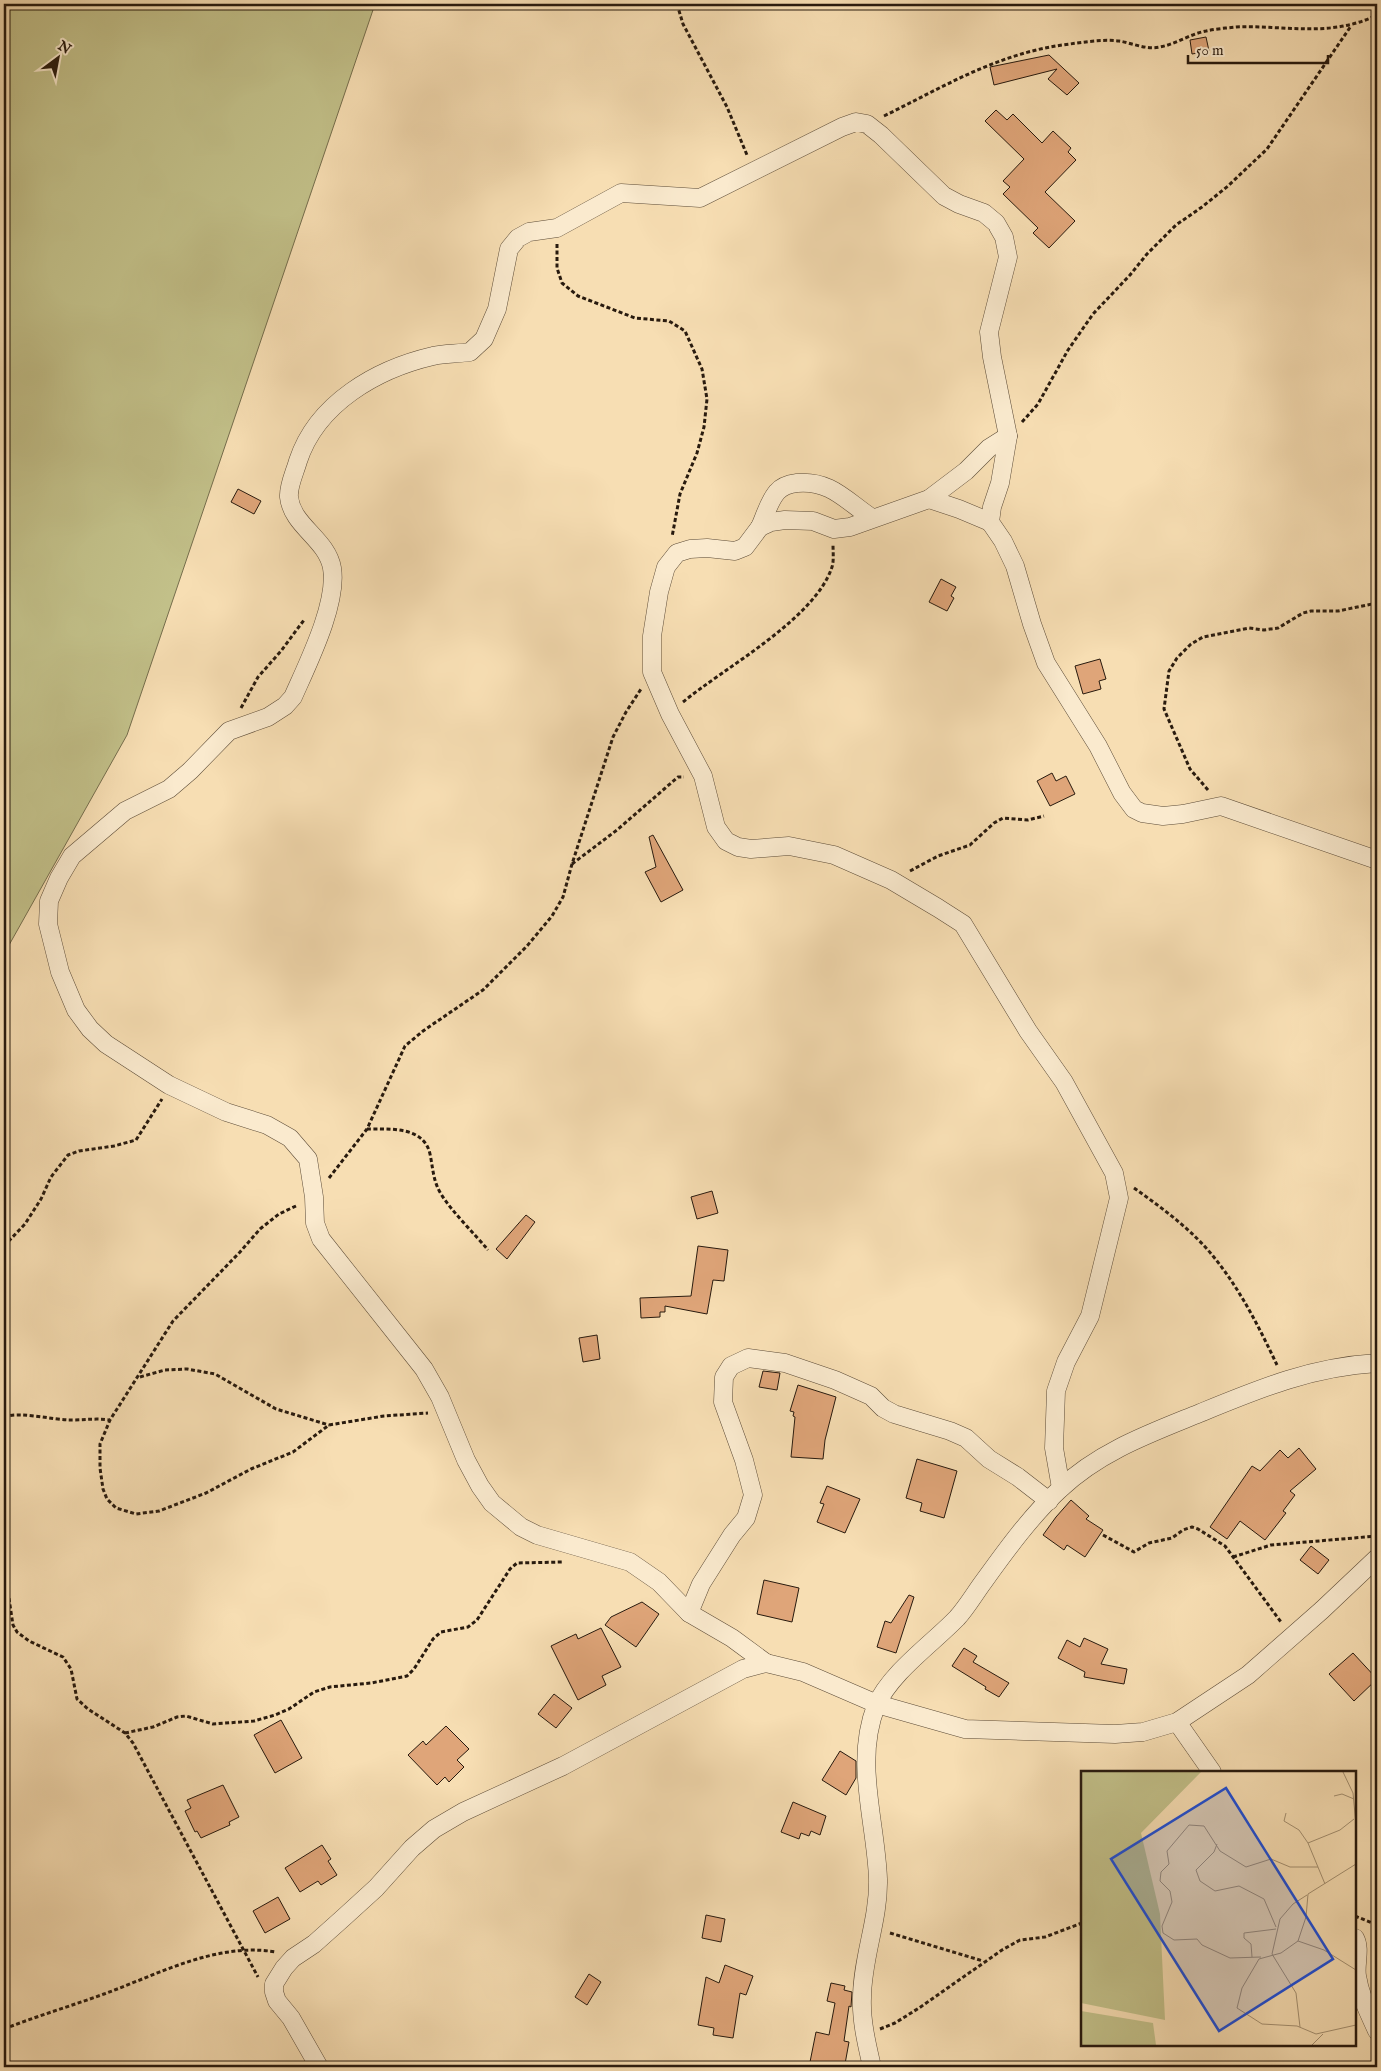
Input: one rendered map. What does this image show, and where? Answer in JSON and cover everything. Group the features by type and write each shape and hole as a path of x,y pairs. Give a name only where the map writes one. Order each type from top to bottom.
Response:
{"street":[{"path":"990,522 992,507 1000,483 1007,434 989,332 1008,257 1004,237 996,224 984,213 944,196 868,124 856,122 842,126 700,198 621,194 557,228 529,232 518,238 509,249 497,309 484,339 470,352 435,355 383,372 365,381 332,409 314,429 303,447 289,496 293,511 325,550 332,567 332,595 326,615 293,697 268,717 229,731 190,771 169,789 125,811 72,856 59,878 49,901 48,924 60,972 76,1010 90,1029 106,1044 169,1085 226,1112 267,1125 290,1138 308,1159 314,1197 315,1223 321,1239 424,1370 446,1413 466,1460 492,1503 521,1527 537,1535 630,1562 644,1570 659,1582 689,1613 732,1638 766,1663 803,1672 877,1704 965,1728 1116,1734 1143,1732 1177,1722 1248,1674 1377,1558"},
{"path":"760,527 785,520 814,521 834,529 850,526 929,499 966,471 989,448 1007,434"},
{"path":"872,518 830,488 812,482 791,484 782,487 775,494 760,527 745,547 735,551 707,548 690,549 677,553 666,567 659,592 652,636 652,672 670,714 703,776 716,827 726,841 738,847 751,849 789,846 834,855 891,880 963,924 1028,1031 1064,1082 1114,1173 1119,1198 1090,1316 1066,1362 1056,1391 1054,1448 1061,1488"},
{"path":"929,499 990,522 1003,541 1015,566 1046,663 1098,746 1128,803 1142,813 1163,816 1221,806 1377,860"},
{"path":"689,1613 701,1584 732,1535 746,1518 753,1494 744,1460 723,1402 724,1377 731,1366 748,1358 785,1363 835,1380 871,1396 883,1408 894,1414 950,1431 966,1438 989,1459 1018,1477 1048,1501"},
{"path":"872,2067 862,1997 876,1920 878,1878 867,1771 867,1742 877,1704 905,1667 959,1616 1005,1552 1048,1501 1061,1488 1097,1460 1140,1436 1284,1379 1330,1367 1377,1363"},
{"path":"319,2067 291,2018 277,2001 274,1984 292,1958 314,1944 356,1907 412,1848 434,1829 463,1812 563,1766 735,1673 766,1663"},
{"path":"1177,1722 1211,1771"},
{"path":"1356,1940 1358,1943 1356,1973 1360,1992 1377,2032"}],"path":[{"path":"677,4 683,24 734,120 753,172"},
{"path":"868,124 975,70 999,60 1059,46 1117,41 1137,46 1158,48 1205,31 1236,27 1311,30 1351,26 1377,15"},
{"path":"1007,434 1017,427 1033,410 1081,330 1147,254 1176,225 1228,186 1267,149 1351,26"},
{"path":"557,228 557,268 562,283 578,296 635,318 669,321 685,331 702,369 707,399 704,427 697,454 680,494 666,567"},
{"path":"670,714 700,688 764,644 796,616 818,592 832,567 834,529"},
{"path":"1221,806 1190,769 1164,709 1169,671 1177,658 1191,644 1203,637 1248,628 1264,630 1278,628 1303,613 1311,611 1338,611 1377,603"},
{"path":"229,731 258,676 281,652 308,615"},
{"path":"329,1425 293,1452 251,1469 206,1493 160,1511 136,1514 116,1508 107,1499 103,1489 100,1468 100,1444 110,1420 173,1321 240,1252 260,1228 278,1214 314,1197 368,1129 405,1046 423,1031 483,990 527,946 552,916 563,897 613,737 626,712 652,672"},
{"path":"572,864 617,830 678,777 703,776"},
{"path":"891,880 938,856 970,845 994,823 1003,818 1028,820 1044,816"},
{"path":"4,1246 25,1224 41,1199 51,1177 68,1155 79,1151 114,1146 136,1140 156,1110 169,1085"},
{"path":"368,1129 406,1130 424,1142 430,1152 432,1173 442,1196 488,1250"},
{"path":"1114,1173 1173,1216 1213,1255 1252,1312 1284,1379"},
{"path":"139,1377 165,1370 187,1369 215,1374 276,1409 329,1425 384,1416 446,1413"},
{"path":"4,1381 8,1392 6,1417 70,1420 95,1418 110,1420"},
{"path":"1104,1535 1134,1552 1149,1542 1172,1538 1183,1530 1192,1527 1215,1538 1225,1546 1292,1636"},
{"path":"1233,1557 1270,1545 1377,1536"},
{"path":"125,1733 153,1727 177,1717 186,1716 212,1724 254,1721 289,1709 314,1692 330,1687 407,1676 414,1669 433,1639 441,1632 468,1628 477,1620 510,1568 517,1563 566,1562"},
{"path":"4,1566 10,1612 17,1632 29,1641 63,1657 71,1669 77,1699 88,1709 125,1733 133,1743 244,1952"},
{"path":"1356,1916 1377,1925"},
{"path":"866,2034 895,2023 954,1984 983,1961 1020,1940 1045,1937 1081,1924"},
{"path":"872,1935 890,1932 983,1961"},
{"path":"4,2029 111,1992 204,1956 256,1950 283,1954 292,1958"}],"shaded area":[{"path":"4,4 375,4 127,735 4,954"}],"building":[{"path":"1206,37 1209,51 1192,54 1190,40"},
{"path":"1049,55 1079,83 1067,95 1048,79 1057,69 994,85 990,67"},
{"path":"996,110 1007,120 1013,114 1042,143 1053,131 1071,148 1068,152 1076,160 1045,192 1075,221 1049,248 1033,233 1038,228 1003,194 1010,187 1003,181 1024,159 985,121"},
{"path":"238,489 261,501 254,514 231,502"},
{"path":"941,579 956,587 951,596 954,598 947,611 929,602"},
{"path":"1100,659 1106,679 1099,681 1101,689 1083,694 1075,666"},
{"path":"1052,773 1056,781 1066,776 1075,794 1050,806 1037,781"},
{"path":"653,835 683,890 661,902 645,872 656,867 649,837"},
{"path":"712,1191 718,1213 697,1219 691,1197"},
{"path":"526,1215 535,1222 507,1259 496,1249"},
{"path":"698,1246 728,1250 724,1281 713,1280 707,1314 665,1306 665,1312 660,1312 660,1317 641,1318 640,1298 691,1296"},
{"path":"597,1335 600,1359 583,1362 579,1338"},
{"path":"763,1371 780,1373 777,1390 759,1387"},
{"path":"798,1385 836,1397 825,1440 823,1459 791,1457 795,1417 793,1416 794,1412 790,1411"},
{"path":"1299,1448 1316,1469 1290,1491 1295,1495 1283,1511 1286,1513 1265,1540 1240,1521 1227,1539 1210,1527 1252,1466 1260,1471 1280,1450 1288,1458"},
{"path":"917,1459 957,1471 944,1518 920,1511 922,1503 906,1498"},
{"path":"827,1486 860,1499 845,1533 817,1522 824,1504 820,1503"},
{"path":"1071,1500 1089,1516 1086,1519 1103,1530 1085,1557 1067,1545 1064,1550 1043,1535"},
{"path":"1311,1546 1329,1560 1318,1574 1300,1560"},
{"path":"764,1580 799,1588 792,1622 757,1614"},
{"path":"909,1595 914,1597 896,1653 877,1647 885,1621 891,1623"},
{"path":"642,1602 659,1614 636,1647 605,1625 611,1617"},
{"path":"601,1628 621,1667 602,1676 606,1685 578,1700 551,1646 576,1634 578,1639"},
{"path":"1084,1638 1108,1649 1101,1664 1127,1669 1124,1684 1084,1677 1085,1672 1058,1658 1067,1640 1080,1647"},
{"path":"964,1648 977,1656 973,1662 1009,1683 999,1697 952,1666"},
{"path":"1353,1653 1377,1679 1354,1701 1329,1674"},
{"path":"554,1694 572,1708 556,1728 538,1714"},
{"path":"281,1720 302,1758 275,1773 254,1735"},
{"path":"446,1726 469,1749 457,1760 464,1767 449,1782 445,1777 437,1785 408,1755 423,1741 426,1745"},
{"path":"840,1751 856,1761 856,1778 846,1795 822,1780"},
{"path":"223,1785 239,1817 229,1822 230,1825 201,1838 197,1831 195,1832 185,1811 191,1808 187,1800"},
{"path":"793,1802 826,1816 820,1835 811,1831 809,1836 801,1833 799,1839 781,1832"},
{"path":"322,1845 331,1859 328,1861 337,1875 321,1885 318,1881 300,1892 285,1868"},
{"path":"278,1897 290,1919 265,1933 253,1911"},
{"path":"706,1915 725,1919 721,1942 702,1938"},
{"path":"725,1965 753,1976 746,1995 740,1993 733,2038 713,2035 714,2028 698,2025 706,1977 719,1983"},
{"path":"589,1974 601,1982 587,2005 575,1997"},
{"path":"831,1983 845,1986 844,1990 852,1992 844,2041 849,2042 845,2064 834,2062 833,2067 809,2067 816,2032 829,2035 835,2003 827,2001"}]}
